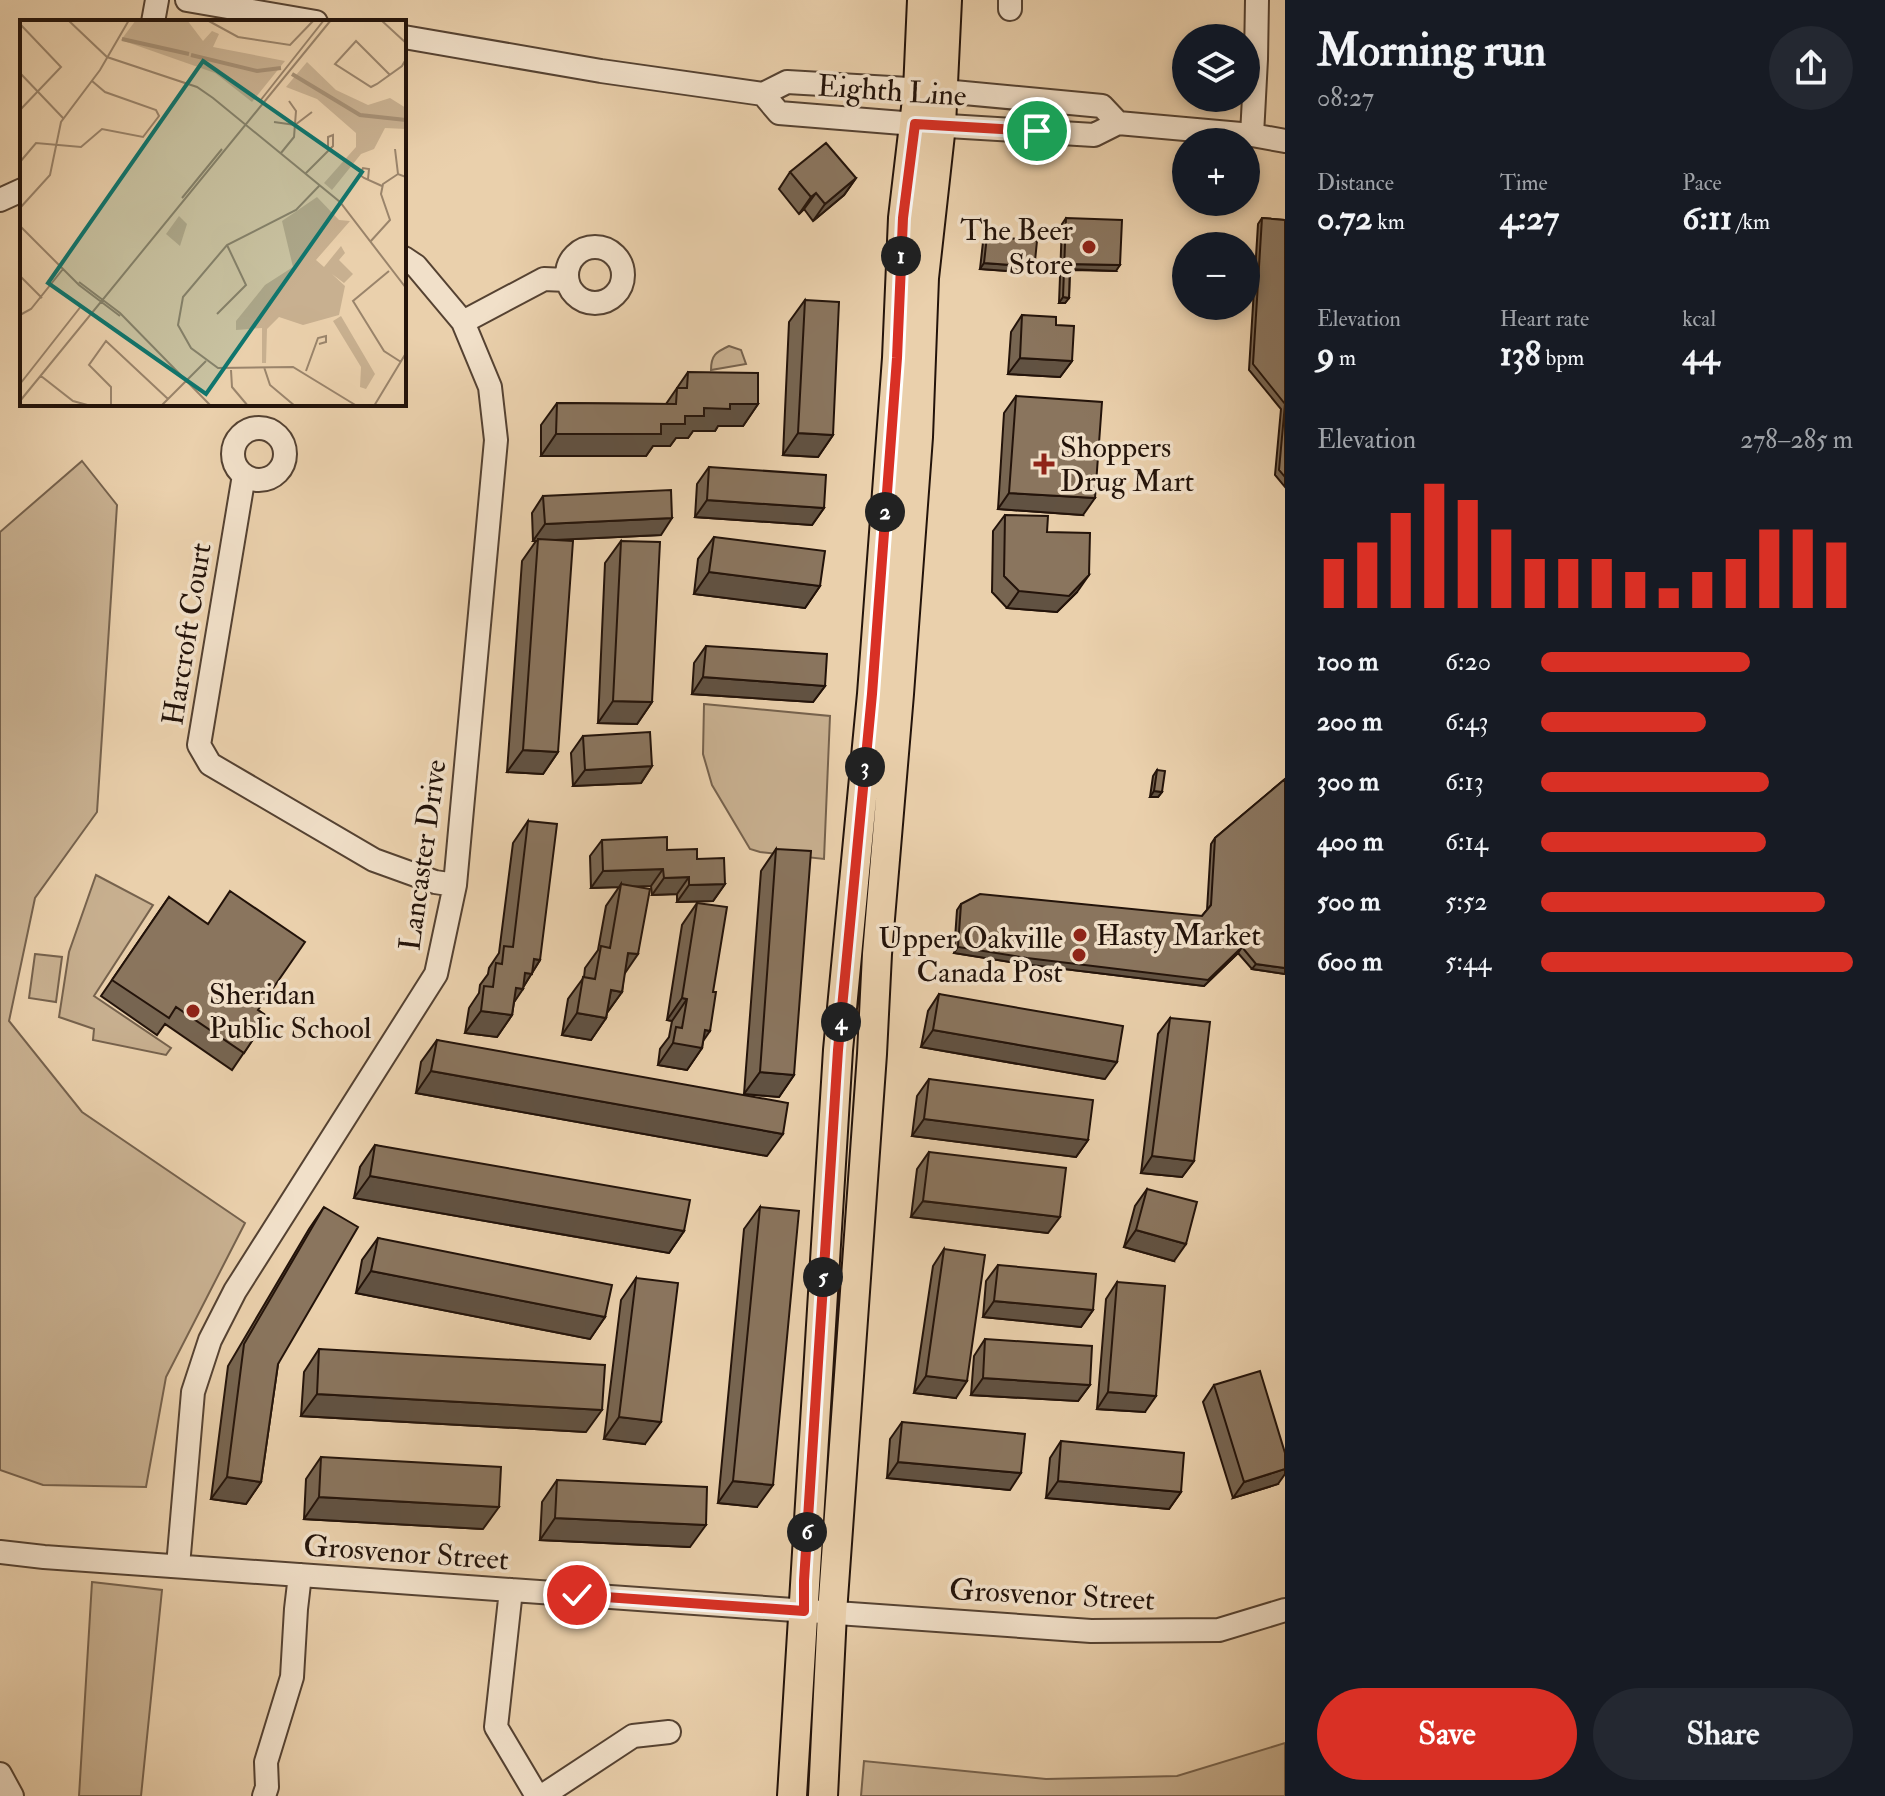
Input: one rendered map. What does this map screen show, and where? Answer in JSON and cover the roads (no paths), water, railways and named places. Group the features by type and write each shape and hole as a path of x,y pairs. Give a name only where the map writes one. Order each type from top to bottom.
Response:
{"main road":[{"path":"922,0 931,91"},
{"path":"823,1796 832,1613 877,954 918,437 928,124 947,0"},
{"path":"792,1796 838,1050 872,694 897,358 903,218 928,124"}],"street":[{"path":"153,20 157,0"},
{"path":"187,0 304,20"},
{"path":"1252,128 1257,0"},
{"name":"Eighth Line","path":"406,37 601,71 763,94 787,82 1102,106 1118,123"},
{"name":"Eighth Line","path":"763,94 779,113 1094,135 1118,123 1174,128"},
{"name":"Eighth Line","path":"1260,136 1285,141"},
{"path":"0,200 20,191"},
{"name":"Lancaster Drive","path":"178,1566 193,1392 210,1340 235,1291 436,974 455,885 496,440 490,387 463,322 416,266 406,259"},
{"path":"463,322 544,279 567,280"},
{"name":"Harcroft Court","path":"244,475 199,745 210,764 374,860 435,882 455,885"},
{"name":"Grosvenor Street","path":"0,1552 1091,1631 1219,1630 1285,1610"},
{"path":"268,1793 266,1762 292,1677 300,1575"},
{"path":"511,1590 496,1727 539,1796 633,1736 669,1732"},
{"path":"0,1774 12,1796"}],"place":[{"name":"The Beer Store","path":"1089,247"},
{"name":"Shoppers Drug Mart","path":"1044,464"},
{"name":"Hasty Market","path":"1080,935"},
{"name":"Upper Oakville Canada Post","path":"1079,955"},
{"name":"Sheridan Public School","path":"193,1011"}]}
